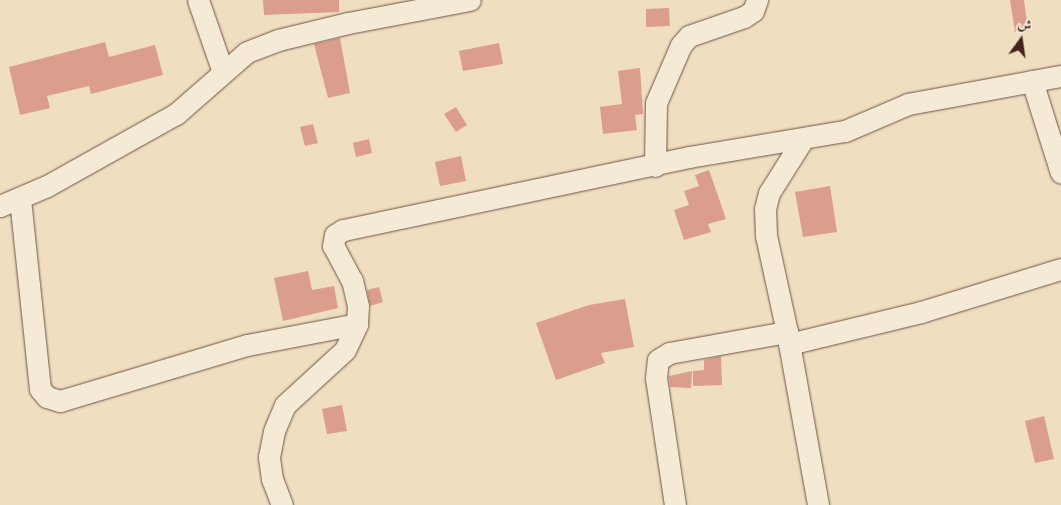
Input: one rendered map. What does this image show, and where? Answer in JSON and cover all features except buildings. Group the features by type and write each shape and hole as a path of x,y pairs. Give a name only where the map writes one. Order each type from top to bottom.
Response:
{"street":[{"path":"198,0 223,72"},
{"path":"0,206 20,200 176,114 247,52 278,40 435,4 470,0"},
{"path":"655,166 656,103 681,45 689,36 744,17 753,11 757,0"},
{"path":"282,505 272,479 270,457 274,431 285,405 344,350 357,324 358,306 352,281 332,246 335,235 343,230 655,166 803,139 857,127 877,115 908,104 1061,76"},
{"path":"1032,81 1061,173"},
{"path":"803,139 769,193 765,209 766,236 788,338 818,505"},
{"path":"20,200 40,389 47,396 60,401 247,344 357,324"},
{"path":"675,505 656,378 658,360 668,353 788,338 921,312 1061,269"}]}
